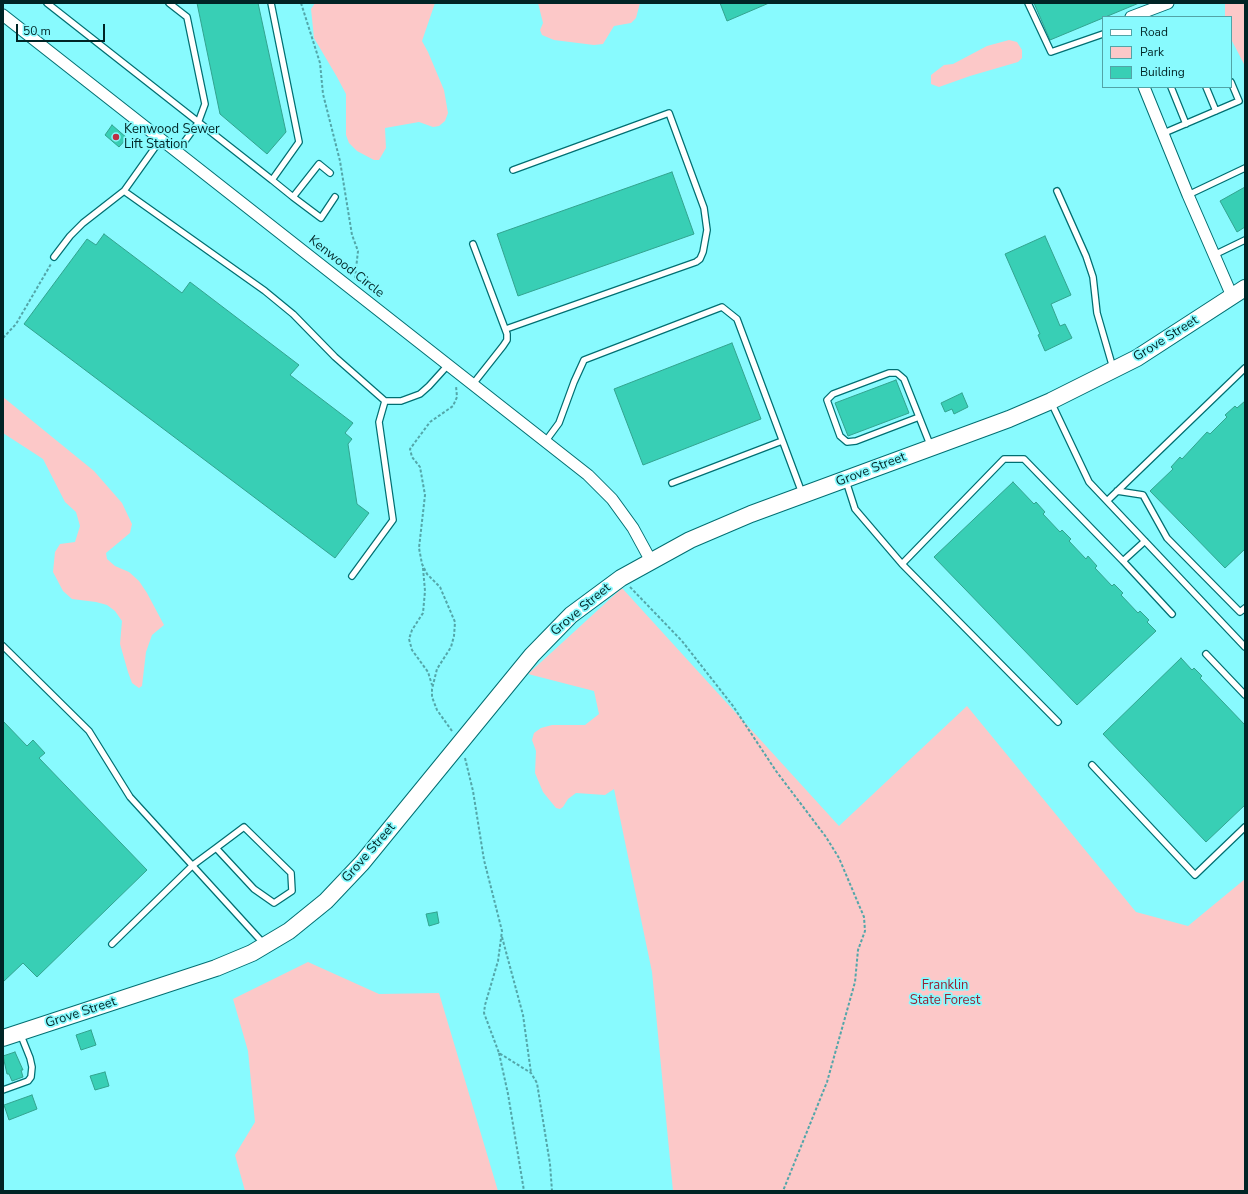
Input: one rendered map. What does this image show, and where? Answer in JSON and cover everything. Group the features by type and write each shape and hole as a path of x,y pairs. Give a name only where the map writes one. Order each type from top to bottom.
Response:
{"main road":[{"name":"Grove Street","path":"3,1038 216,968 265,945 289,931 317,909 376,848 521,667 547,638 571,615 621,578 690,540 751,514 1009,419 1051,401 1114,370 1165,341 1239,292"}],"street":[{"path":"1134,16 1167,3"},
{"name":"Kenwood Circle","path":"3,15 588,475 612,499 633,528 651,561"},
{"path":"1144,88 1164,133 1188,196 1214,255 1239,292"}],"lane":[{"path":"46,3 321,218 335,197"},
{"path":"169,3 187,17 205,104 198,123 177,152"},
{"path":"271,3 299,142 272,180"},
{"path":"1028,3 1051,52 1102,34"},
{"path":"1164,133 1239,102 1232,84"},
{"path":"1171,88 1186,124"},
{"path":"1206,88 1216,111"},
{"path":"506,329 696,262 700,259 703,252 707,230 704,208 669,113 513,170"},
{"path":"54,258 70,236 83,223 124,191 161,139"},
{"path":"293,197 319,164 330,173"},
{"path":"1188,196 1245,168"},
{"path":"124,191 271,296 293,314 335,357 385,401 401,401 420,394 450,367"},
{"path":"1057,191 1088,263 1092,277 1097,313 1114,370"},
{"path":"1214,255 1245,240"},
{"path":"472,244 506,329 507,340 472,384"},
{"path":"545,442 559,423 584,360 722,307 737,319 803,496"},
{"path":"1107,501 1245,368"},
{"path":"919,418 856,441 847,442 840,436 827,400 832,394 889,373 897,373 904,379 931,447"},
{"path":"352,576 393,520 379,422 385,401"},
{"path":"1051,401 1089,482 1245,647"},
{"path":"672,483 782,441"},
{"path":"902,564 1004,458 1024,459 1172,614"},
{"path":"846,479 855,509 902,564 1058,722"},
{"path":"1117,491 1144,495 1167,538 1240,612 1245,608"},
{"path":"1122,561 1144,541"},
{"path":"3,646 89,731 130,797 265,945"},
{"path":"1206,654 1245,696"},
{"path":"1092,765 1195,875 1245,827"},
{"path":"112,944 193,865 244,827 292,873 292,891 274,904 254,889 216,848"},
{"path":"3,1090 28,1082 31,1077 32,1067 30,1058 20,1033"}],"path":[{"path":"301,3 320,64 323,94 340,161 352,235 358,251 353,290"},
{"path":"3,338 16,324 54,258"},
{"path":"432,686 428,672 415,655 409,639 412,630 423,614 425,591 423,567 419,548 425,495 420,467 412,457 410,449 430,422 453,406 456,402 457,391 450,367"},
{"path":"423,567 440,587 454,622 452,642 436,669 432,686 432,697 437,710 460,742 473,792 484,860 498,913 501,936 523,1015 531,1073 537,1083 550,1164 552,1191"},
{"path":"621,578 682,641 734,706 776,771 826,837 839,858 864,917 865,931 858,950 855,982 827,1082 783,1191"},
{"path":"501,936 498,961 484,1013 499,1054 508,1094 524,1191"},
{"path":"499,1054 531,1073"}],"green space":[{"path":"315,3 435,3 422,41 444,90 448,113 445,121 439,126 433,127 419,122 385,128 386,148 379,160 374,160 357,151 349,143 346,135 346,94 314,38 311,9"},
{"path":"538,3 640,3 636,18 631,23 614,26 603,44 594,45 554,40 542,35 540,30 543,23"},
{"path":"1225,3 1245,3 1245,66 1232,41 1232,16 1225,16"},
{"path":"1009,40 1017,42 1022,50 1022,58 1018,62 939,87 931,84 931,75 944,65 953,64 987,46"},
{"path":"3,397 94,471 122,503 132,524 130,533 106,553 107,559 115,566 129,572 139,581 164,625 152,635 146,652 142,686 139,688 132,683 128,672 120,644 122,621 115,611 107,605 72,599 63,591 53,572 55,552 60,544 75,542 80,526 76,512 65,502 43,459 3,433"},
{"name":"Franklin State Forest","path":"622,588 839,826 967,706 1136,912 1188,926 1245,879 1245,1191 673,1191 652,972 614,789 605,795 576,793 568,799 563,807 560,809 556,808 543,792 535,773 536,751 532,740 534,733 541,728 552,725 585,725 599,714 594,691 528,674"},
{"path":"308,962 379,994 439,993 498,1191 245,1191 235,1155 255,1122 248,1051 233,999"}],"building":[{"path":"197,3 258,3 286,132 267,154 220,114"},
{"path":"720,3 769,3 727,21"},
{"path":"1034,3 1139,3 1108,16 1102,16 1102,18 1050,40"},
{"name":"Kenwood Sewer Lift Station","path":"112,125 127,138 119,147 105,135"},
{"path":"672,172 694,234 518,296 497,234"},
{"path":"1245,187 1245,227 1237,232 1220,201"},
{"path":"104,234 182,293 190,282 299,365 290,375 353,423 345,433 352,439 348,444 357,504 369,513 335,558 24,324 87,239 96,245"},
{"path":"1045,236 1071,295 1051,304 1060,326 1065,324 1072,338 1045,351 1038,335 1040,334 1005,254"},
{"path":"732,343 761,419 643,465 614,389"},
{"path":"896,380 909,413 848,436 835,403"},
{"path":"962,393 968,407 954,414 952,409 945,412 941,403"},
{"path":"1245,401 1245,549 1225,568 1150,491 1173,469 1171,467 1180,457 1182,459 1207,432 1210,434 1227,417 1225,415 1235,406 1237,408"},
{"path":"1013,482 1034,504 1036,502 1045,512 1043,514 1060,532 1062,530 1071,539 1069,541 1086,559 1088,556 1097,566 1095,568 1112,586 1114,584 1123,593 1121,595 1138,613 1140,611 1149,620 1147,622 1156,631 1077,705 934,557"},
{"path":"1181,658 1192,670 1194,668 1202,676 1200,678 1245,725 1245,805 1206,842 1103,734"},
{"path":"3,721 27,746 33,740 45,753 39,758 147,870 37,977 23,963 3,982"},
{"path":"437,912 439,923 429,926 426,914"},
{"path":"91,1030 96,1045 81,1050 76,1035"},
{"path":"15,1052 23,1070 21,1070 23,1077 12,1081 9,1074 7,1074 3,1056"},
{"path":"105,1072 109,1086 95,1090 90,1076"},
{"path":"32,1095 37,1109 9,1120 4,1105"}],"place":[{"name":"Kenwood Sewer Lift Station","path":"116,137"}]}
